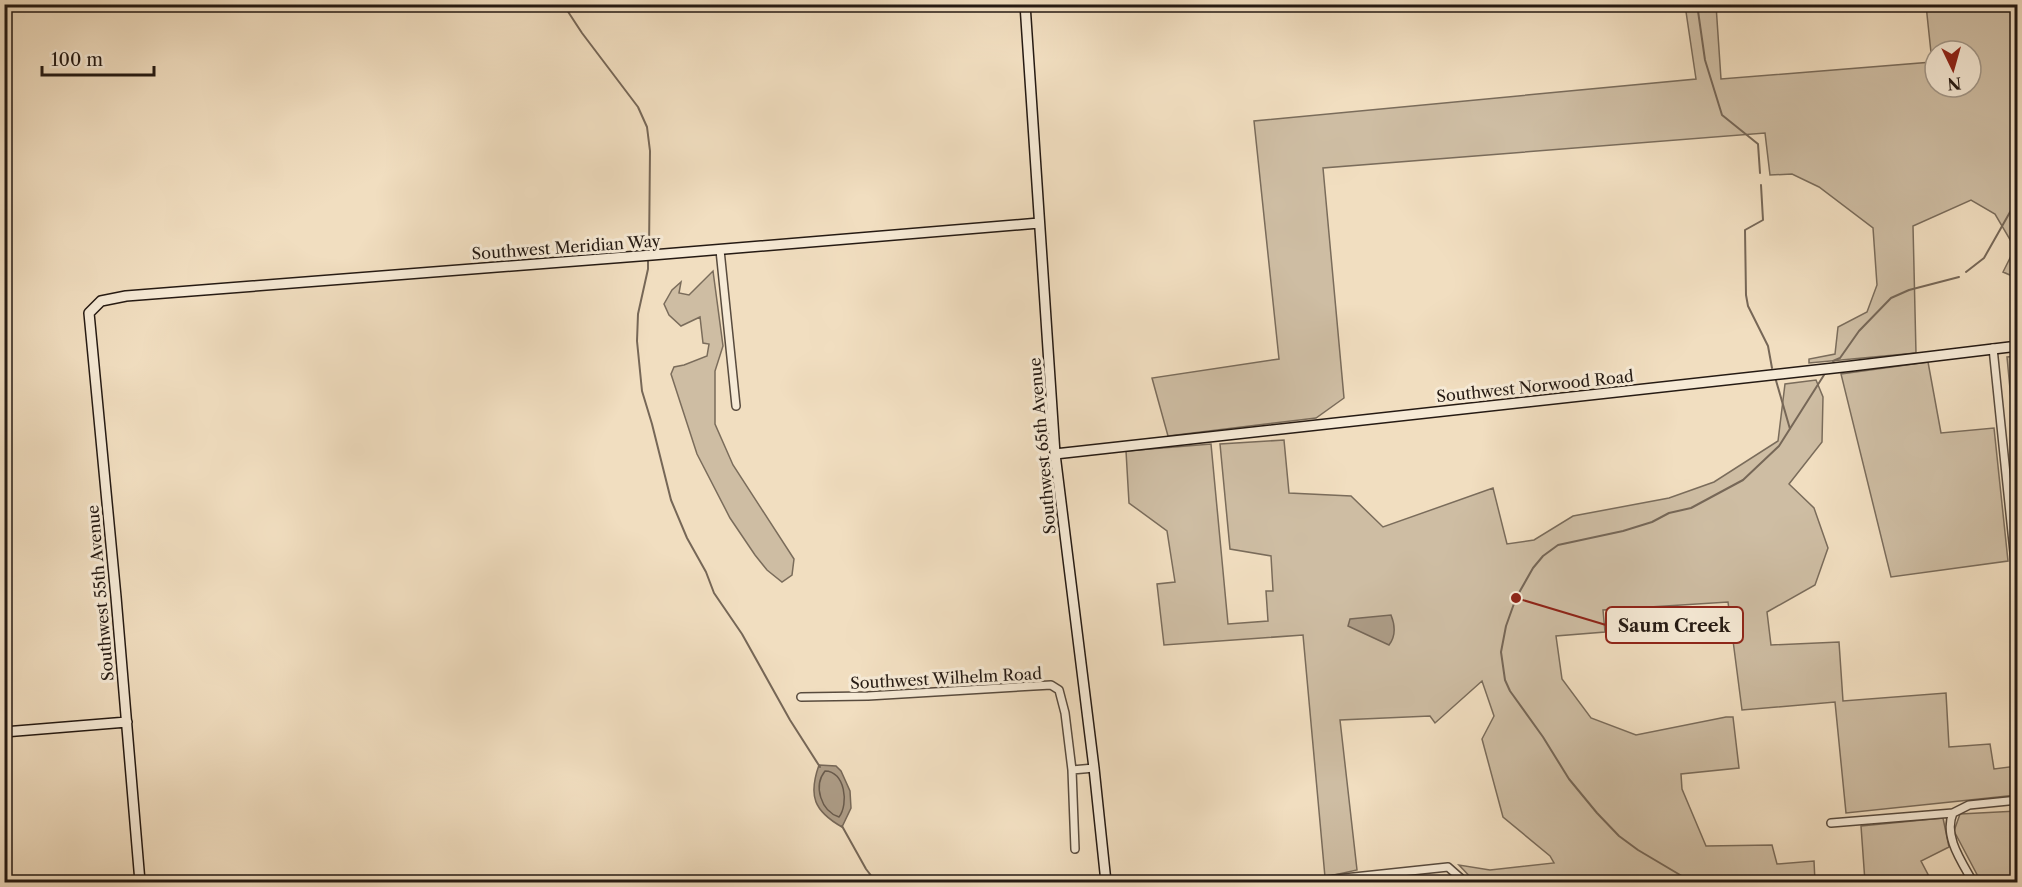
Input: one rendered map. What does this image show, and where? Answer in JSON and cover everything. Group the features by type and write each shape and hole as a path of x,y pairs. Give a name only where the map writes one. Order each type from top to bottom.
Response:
{"street":[{"name":"Southwest 65th Avenue","path":"1025,4 1055,454 1106,882"},
{"name":"Southwest Meridian Way","path":"97,304 106,299 126,296 1039,223"},
{"path":"720,250 736,406"},
{"name":"Southwest 55th Avenue","path":"97,304 89,313 140,882"},
{"name":"Southwest Norwood Road","path":"1055,454 2018,346"},
{"path":"1993,348 2018,591"},
{"name":"Southwest Wilhelm Road","path":"801,697 878,696 1051,685 1059,690 1062,699 1072,770"},
{"path":"4,732 127,722"},
{"path":"1075,849 1072,770 1094,768"},
{"path":"1831,823 1953,813 1969,805 2018,800"},
{"path":"1953,813 1948,824 1955,849 1973,882"},
{"path":"1306,882 1448,867 1465,882"}],"shaded area":[{"path":"1685,5 1716,5 1721,79 1923,63 1923,99 1983,99 1983,39 1930,39 1926,5 2017,5 2017,278 2003,272 2015,248 1995,214 1971,200 1913,226 1916,353 1809,363 1809,359 1835,354 1838,327 1867,312 1877,285 1873,228 1819,187 1792,174 1770,175 1765,133 1323,168 1344,398 1316,418 1168,436 1152,378 1279,359 1254,121 1696,79"},
{"path":"713,271 723,346 715,371 715,424 733,465 794,559 792,575 782,582 767,570 730,518 697,454 671,374 674,367 707,356 709,344 703,343 700,317 681,326 669,315 664,304 672,290 681,282 679,293 689,295"},
{"path":"2017,356 2018,442 2015,442 2007,357"},
{"path":"1928,362 1941,433 1994,428 2008,561 1891,577 1841,374"},
{"path":"1816,380 1823,397 1822,442 1789,484 1814,508 1828,548 1815,585 1767,612 1771,645 1839,642 1843,701 1946,693 1949,747 1990,744 1994,769 2017,766 2017,795 1846,813 1835,702 1742,710 1728,602 1603,610 1605,632 1556,636 1562,679 1591,718 1636,735 1733,717 1739,768 1681,774 1682,789 1706,846 1772,845 1777,864 1814,861 1815,882 1475,882 1459,865 1490,870 1554,863 1550,856 1503,817 1482,739 1494,716 1482,681 1435,723 1430,716 1340,720 1357,870 1325,877 1303,635 1164,645 1157,584 1175,582 1167,531 1129,503 1126,451 1211,444 1228,624 1268,621 1266,591 1273,591 1271,556 1230,549 1220,444 1284,440 1289,493 1351,496 1383,527 1493,488 1507,544 1534,540 1573,516 1669,498 1714,482 1778,441 1785,384"},
{"path":"2017,811 2017,882 1981,882 1954,831 1960,814"},
{"path":"1943,818 1949,847 1921,861 1932,882 1865,882 1861,826"}],"water":[{"path":"1391,615 1394,630 1389,645 1348,626 1350,619"},
{"path":"819,765 836,766 841,771 850,791 851,808 842,827 825,815 816,802 814,786"}],"waterway":[{"path":"563,4 638,107 647,127 650,151 649,251"},
{"path":"1697,4 1705,60 1722,115 1758,144 1760,173"},
{"path":"1761,185 1763,220 1745,230 1746,295 1748,306 1768,346 1772,368"},
{"path":"1966,272 1984,258 2018,198"},
{"path":"648,257 648,269 638,314 637,341 642,391 671,500 714,593 742,634 790,720 820,767"},
{"path":"1833,361 1840,358 1859,331 1891,298 1909,290 1959,277"},
{"path":"1692,882 1619,836 1569,779 1505,680 1501,652 1506,626 1516,598 1533,568 1543,556 1558,545 1623,531 1652,522 1669,513 1691,508 1743,480 1779,446 1824,375"},
{"path":"1775,377 1790,429"},
{"path":"842,826 866,869 876,882"}],"place":[{"name":"Saum Creek","path":"1516,598"}]}
